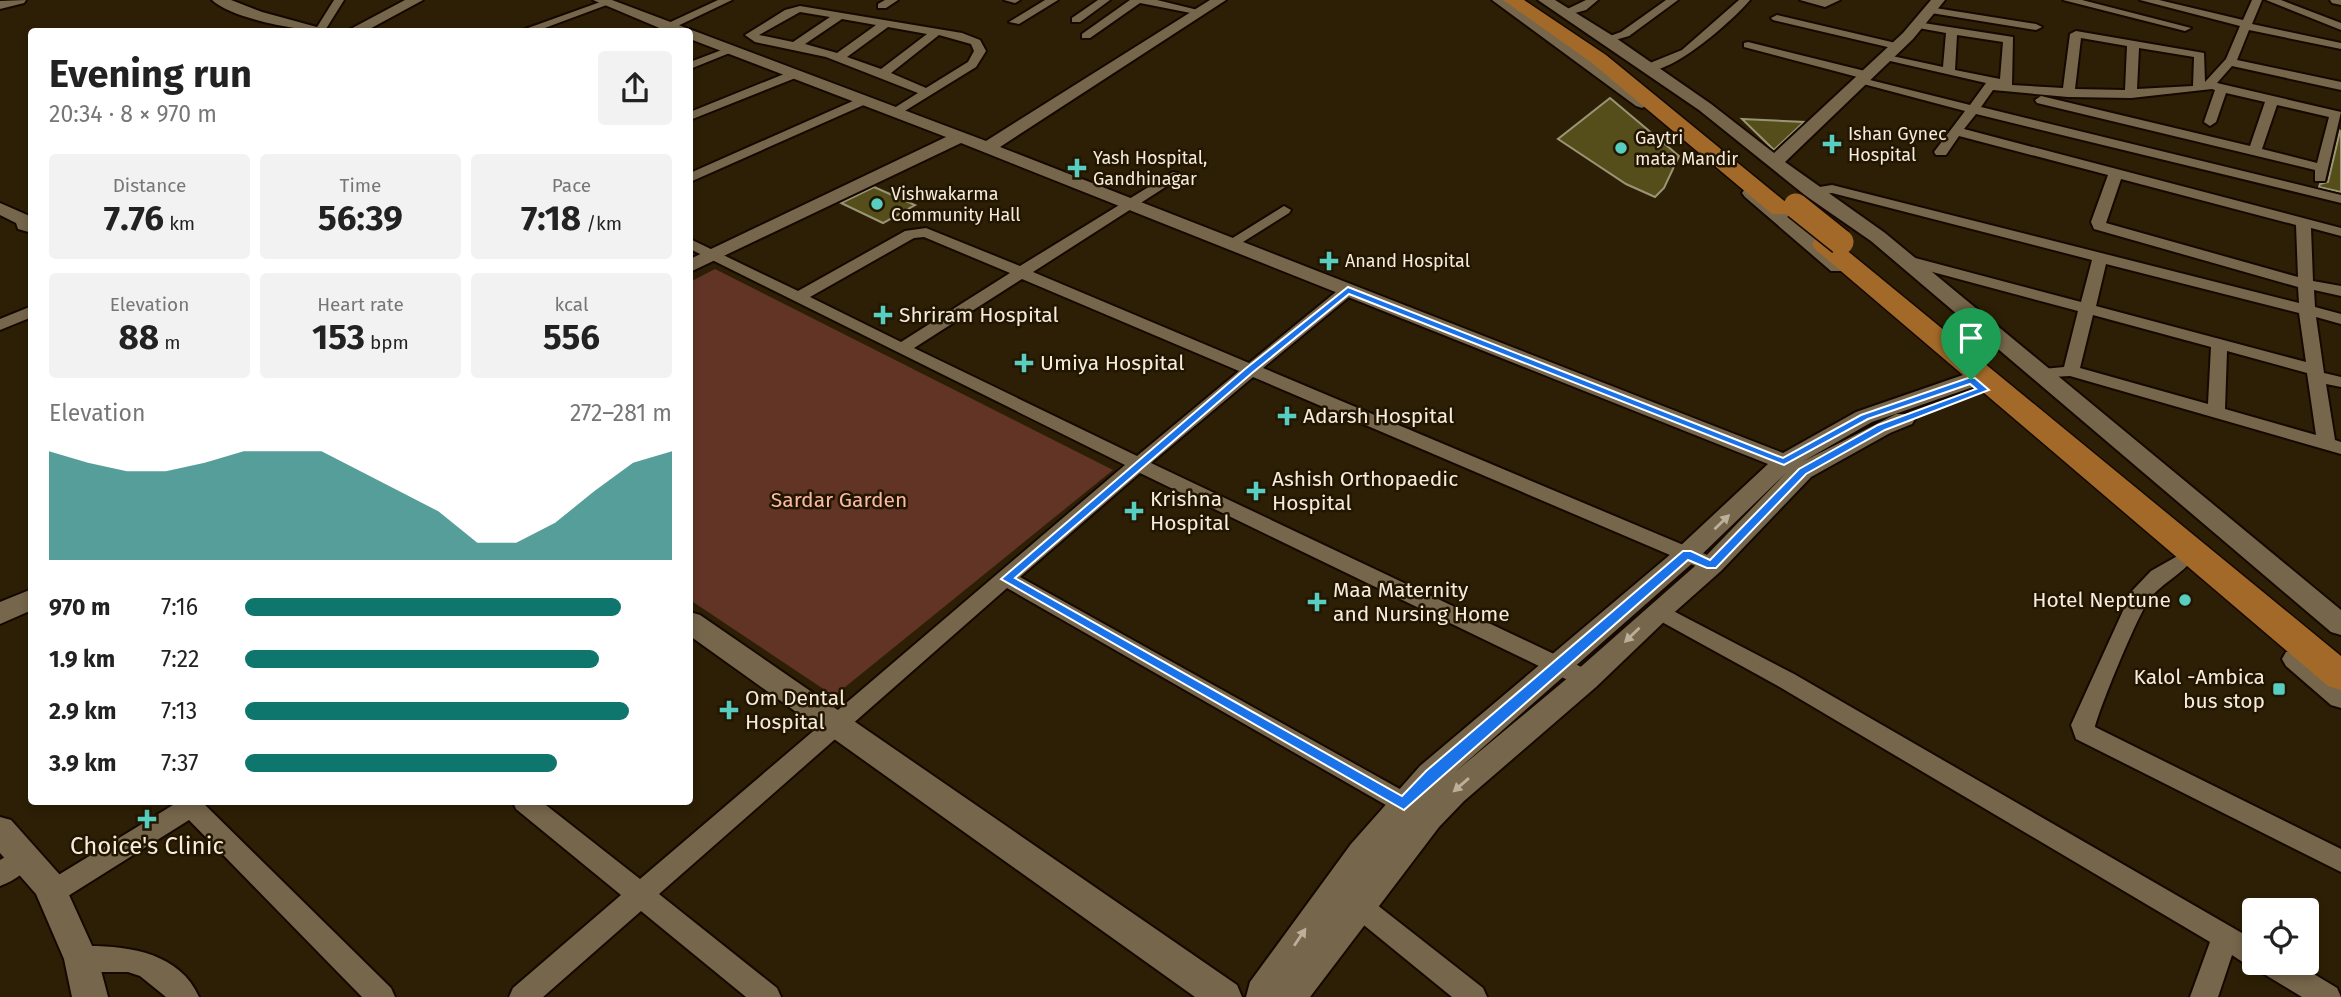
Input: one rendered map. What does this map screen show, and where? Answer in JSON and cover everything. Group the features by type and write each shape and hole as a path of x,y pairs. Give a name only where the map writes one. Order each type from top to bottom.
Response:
{"main road":[{"path":"1512,0 1599,59 1795,209 1839,235 2341,655"},
{"path":"1530,0 1611,55 1709,132 1795,209"},
{"path":"1839,235 2341,676"}],"street":[{"path":"0,5 19,0"},
{"path":"219,0 257,15 311,28"},
{"path":"325,28 339,0"},
{"path":"351,28 406,0"},
{"path":"360,28 416,0"},
{"path":"678,28 727,0"},
{"path":"882,6 893,0"},
{"path":"1009,0 1015,0"},
{"path":"1015,22 1053,0"},
{"path":"1076,20 1105,0"},
{"path":"1086,36 1139,0 1201,12"},
{"path":"987,148 1219,0"},
{"path":"1499,0 1588,61 1650,110 1795,209 1839,235 1904,260 2219,343 2341,382"},
{"path":"1545,0 1608,39 1740,132 1775,162 1795,209 1977,385 2341,697"},
{"path":"1564,13 1582,8 1593,0"},
{"path":"1608,39 1625,34 1673,0"},
{"path":"1649,68 1686,52 1745,0"},
{"path":"1805,0 1825,4 1835,0"},
{"path":"2068,0 2185,28"},
{"path":"2145,0 2341,46"},
{"path":"2210,88 2229,62 2257,0"},
{"path":"2271,0 2341,27"},
{"path":"533,28 604,1 673,28"},
{"path":"1775,162 1896,46 1933,5 2036,27"},
{"path":"895,113 972,64 980,51 976,42 962,36 796,9 750,36 796,45 838,58 926,92"},
{"path":"796,45 840,16"},
{"path":"1777,18 1896,46"},
{"path":"838,58 886,23"},
{"path":"1883,58 2006,84 2009,39 1917,25"},
{"path":"1949,72 1952,30"},
{"path":"882,74 936,32"},
{"path":"2068,93 2074,35 2082,34 2200,55 2210,88 2210,122"},
{"path":"693,35 862,102 960,137 1793,467"},
{"path":"2131,94 2133,43"},
{"path":"1748,45 1916,96 2186,161 2294,207 2341,232"},
{"path":"693,65 731,50"},
{"path":"2229,62 2341,86"},
{"path":"693,115 793,74"},
{"path":"1916,96 1927,83"},
{"path":"1955,131 2178,190 2294,207 2317,193 2338,115 2210,88 2131,94 2068,93 1989,87"},
{"path":"1941,152 1989,87"},
{"path":"1989,87 2323,168"},
{"path":"2255,152 2272,100"},
{"path":"693,177 862,102"},
{"path":"2121,145 2132,122"},
{"path":"693,265 960,137"},
{"path":"2178,190 2186,161"},
{"path":"2116,173 2098,222 2099,226 2306,284 2341,290"},
{"path":"901,349 1173,176"},
{"path":"1795,209 1832,190 2341,319"},
{"path":"2317,193 2341,199"},
{"path":"2039,374 2071,371 2333,446 2307,311 2306,284 2294,207"},
{"path":"1230,244 1284,209"},
{"path":"1795,209 1839,235"},
{"path":"797,297 917,232 926,232 1699,560"},
{"path":"693,245 901,349 1586,679"},
{"path":"2071,371 2099,258"},
{"path":"1904,260 2341,625"},
{"path":"523,997 1249,371 1348,290"},
{"path":"0,325 28,313"},
{"path":"2216,412 2219,343"},
{"path":"1268,996 1358,905 1428,818 1454,792 1586,679 1658,611 1699,560 1793,467 1977,385"},
{"path":"1268,996 1333,889 1431,775 1560,667 1699,560"},
{"path":"2181,561 2158,576 2139,596 2083,725 2084,732 2341,862"},
{"path":"1007,579 1428,818"},
{"path":"0,614 28,600"},
{"path":"1658,611 1786,680 2242,947"},
{"path":"693,624 1224,997"},
{"path":"529,805 767,997"},
{"path":"51,893 191,806 381,997"},
{"path":"0,830 12,866 51,893 81,959 90,997"},
{"path":"1358,905 1473,997"},
{"path":"2204,997 2225,937"},
{"path":"81,959 125,958 146,963 162,973 185,997"},
{"path":"2291,975 2328,997"}],"green space":[{"name":"Sardar Garden","path":"715,269 1113,470 834,696 693,602 693,280"}],"building":[{"name":"Gaytri mata Mandir","path":"1610,98 1679,156 1664,188 1655,197 1626,184 1558,139"},
{"path":"1742,119 1804,122 1774,150"},
{"path":"2340,131 2341,192 2319,187 2320,184 2328,182"},
{"name":"Vishwakarma Community Hall","path":"874,187 915,205 883,223 841,203"}],"place":[{"name":"Ishan Gynec Hospital","path":"1832,144"},
{"name":"Gaytri mata Mandir","path":"1621,148"},
{"name":"Yash Hospital, Gandhinagar","path":"1077,168"},
{"name":"Vishwakarma Community Hall","path":"877,204"},
{"name":"Anand Hospital","path":"1329,261"},
{"name":"Shriram Hospital","path":"883,315"},
{"name":"Umiya Hospital","path":"1024,363"},
{"name":"Adarsh Hospital","path":"1287,416"},
{"name":"Ashish Orthopaedic Hospital","path":"1256,491"},
{"name":"Krishna Hospital","path":"1134,511"},
{"name":"Hotel Neptune","path":"2185,600"},
{"name":"Maa Maternity and Nursing Home","path":"1317,602"},
{"name":"Kalol -Ambica bus stop","path":"2279,689"},
{"name":"Om Dental Hospital","path":"729,710"},
{"name":"Choice's Clinic","path":"147,819"}],"route":[{"path":"1348,290 1784,462 1864,417 1971,380 1984,390 1882,428 1802,472 1712,565 1687,554 1560,667 1431,775 1404,804 1007,579 1249,371 1348,290"}]}
